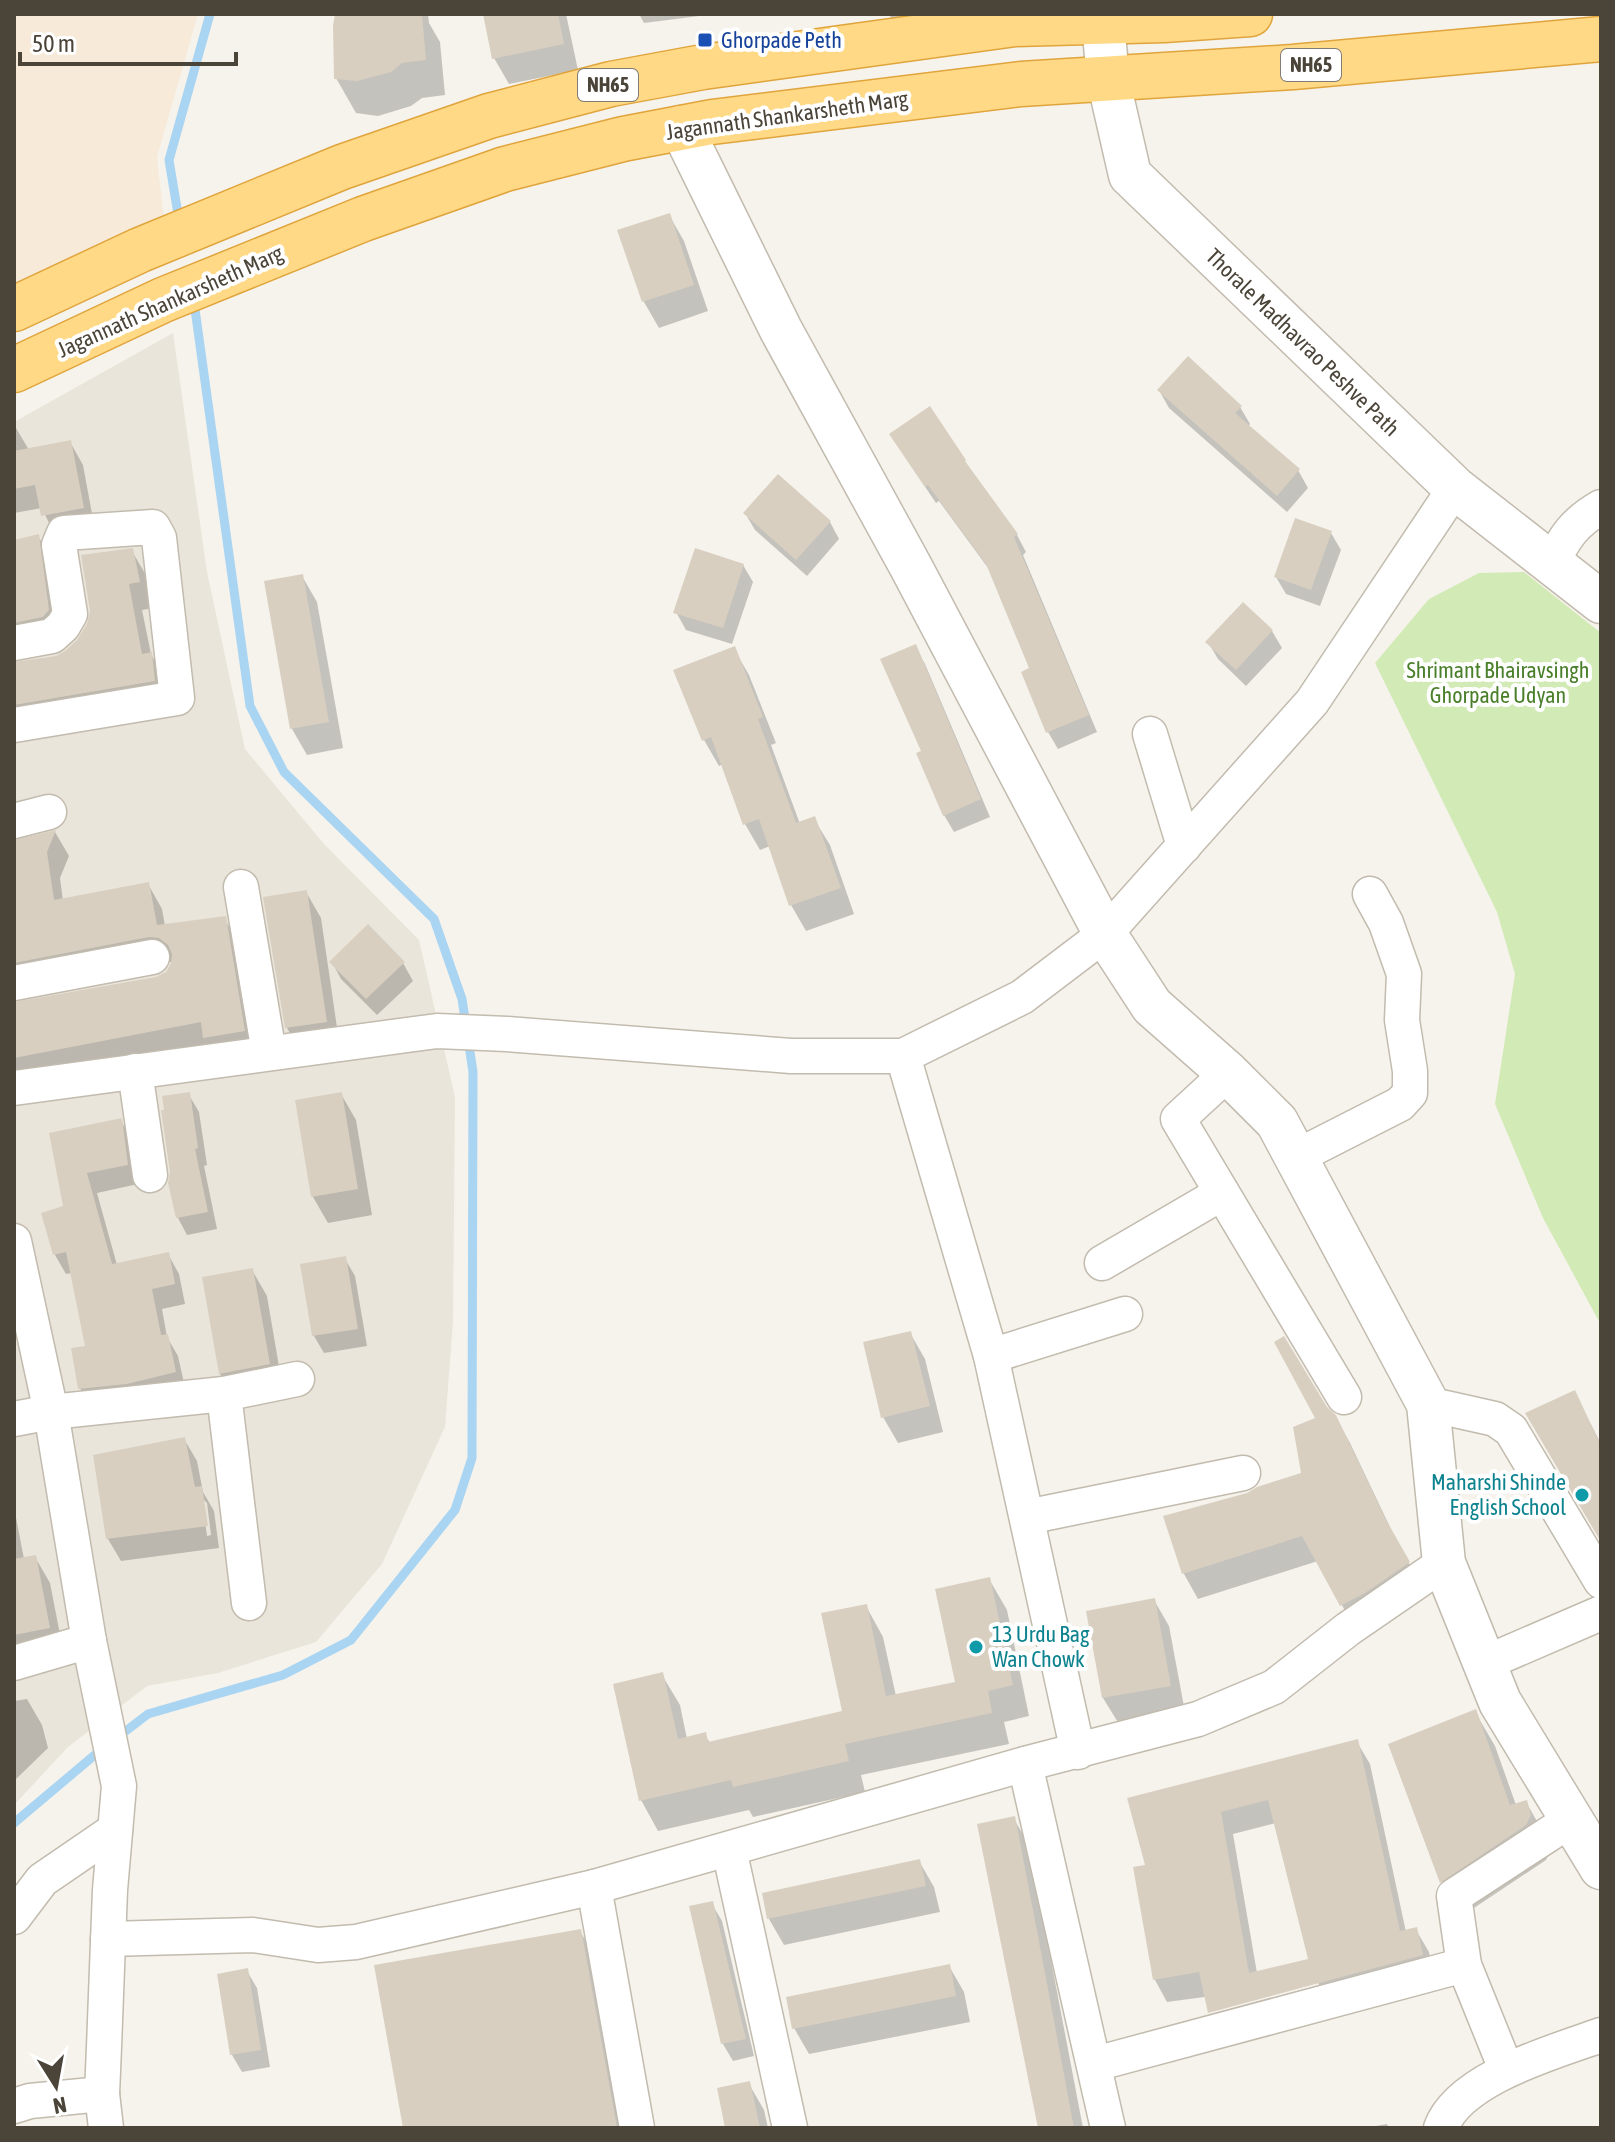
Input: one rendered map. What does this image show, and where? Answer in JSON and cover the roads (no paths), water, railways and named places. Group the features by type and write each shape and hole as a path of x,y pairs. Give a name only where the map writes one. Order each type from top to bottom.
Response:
{"highway":[{"name":"NH65","path":"14,309 219,217 342,167 489,116 611,84 703,67 1015,24 1250,14"},
{"name":"Jagannath Shankarsheth Marg","path":"14,370 125,319 363,219 505,169 623,139 681,127 1021,84 1293,67 1601,39"}],"street":[{"name":"Thorale Madhavrao Peshve Path","path":"1103,22 1108,79 1130,175 1455,488 1601,602"},
{"path":"681,127 781,330 911,567 1105,934 1152,1006 1228,1073 1277,1122 1428,1404 1444,1563 1500,1702 1601,1868"},
{"path":"14,1088 437,1031 791,1056 903,1056 1022,997 1105,934 1312,702 1455,488"},
{"path":"1552,564 1563,539 1586,516 1601,507"},
{"path":"14,643 52,636 70,614 59,545 64,533 153,527 159,538 177,698 14,725"},
{"path":"1150,734 1184,846"},
{"path":"14,821 49,812"},
{"path":"241,887 269,1053"},
{"path":"1296,1157 1400,1104 1410,1093 1402,1020 1404,974 1386,923 1370,894"},
{"path":"14,983 152,957"},
{"path":"903,1056 991,1356 1078,1752"},
{"path":"135,1071 150,1175"},
{"path":"1228,1073 1178,1119 1344,1397"},
{"path":"1102,1263 1222,1193"},
{"path":"14,1241 51,1412 89,1641 119,1786 108,1939 102,2094 106,2128"},
{"path":"991,1356 1125,1314"},
{"path":"14,1419 51,1412 224,1394 297,1379"},
{"path":"224,1394 249,1603"},
{"path":"1428,1404 1495,1419 1511,1430 1601,1581"},
{"path":"1027,1517 1243,1473"},
{"path":"108,1939 253,1935 318,1945 356,1942 594,1887 1025,1764 1198,1719 1274,1687 1348,1629 1444,1563"},
{"path":"1485,1663 1601,1613"},
{"path":"14,1663 89,1641"},
{"path":"1025,1764 1108,2128"},
{"path":"1506,2069 1464,1965 1454,1896 1572,1819"},
{"path":"14,1917 42,1880 115,1830"},
{"path":"729,1849 790,2128"},
{"path":"594,1887 637,2128"},
{"path":"1095,2064 1464,1965"},
{"path":"1441,2128 1447,2112 1506,2069 1601,2035"},
{"path":"14,2106 30,2101 102,2094"}],"waterway":[{"path":"179,220 169,160 210,14"},
{"path":"118,1737 148,1714 283,1675 351,1640 455,1510 472,1458 473,1072 462,999 434,919 284,772 250,706 194,302"},
{"path":"14,1823 103,1748"}],"place":[{"name":"Ghorpade Peth","path":"705,40"},
{"name":"Maharshi Shinde English School","path":"1582,1495"},
{"name":"13 Urdu Bag Wan Chowk","path":"976,1647"}],"park label":[{"name":"Shrimant Bhairavsingh Ghorpade Udyan","path":"1498,682"}]}
